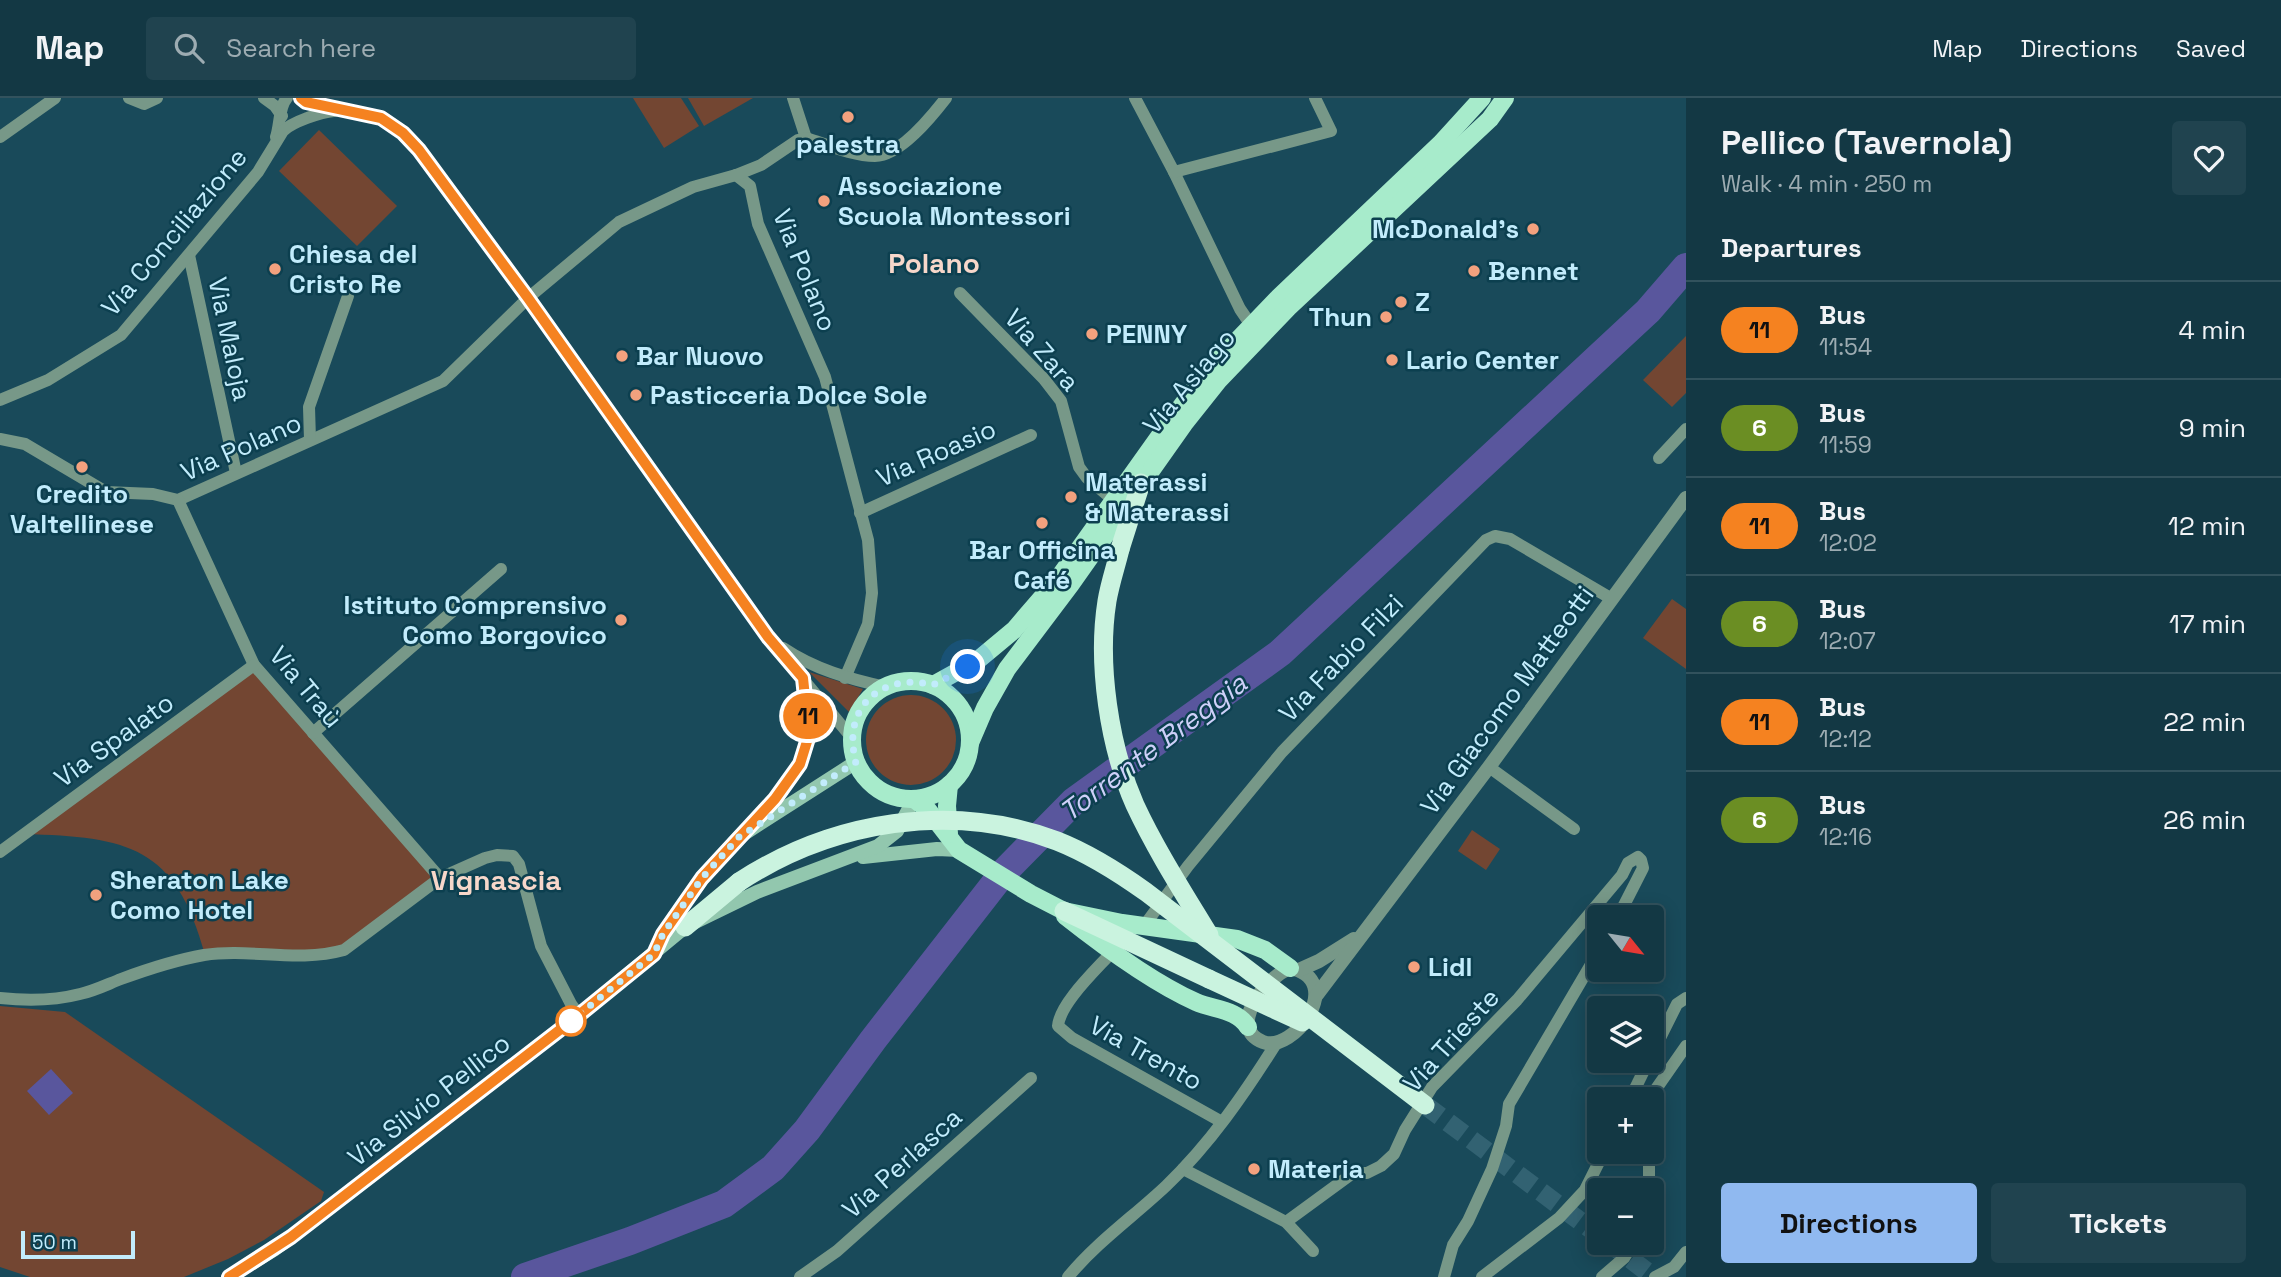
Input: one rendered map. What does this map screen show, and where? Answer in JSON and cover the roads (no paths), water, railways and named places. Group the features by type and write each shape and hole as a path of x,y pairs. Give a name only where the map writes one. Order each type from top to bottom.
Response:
{"highway":[{"path":"1142,483 1120,549 1107,601 1104,656 1108,707 1116,749 1135,803 1168,868 1215,945"},
{"path":"685,927 739,882 797,849 848,832 930,820 983,823 1037,835 1098,860 1146,892 1425,1105"},
{"path":"1056,907 1334,1037"}],"main road":[{"name":"Via Asiago","path":"970,743 985,708 1007,669 1201,381 1251,324 1441,143 1482,98"},
{"name":"Via Asiago","path":"933,685 978,660 1014,630 1119,505 1142,483 1219,380 1288,308 1490,118 1505,98"},
{"path":"917,681 933,685 952,698 969,727 970,743 966,762 949,785 931,796 900,799 884,793 870,783 856,762 852,738 854,723 862,707 886,687 917,681"},
{"name":"Via Silvio Pellico","path":"654,954 663,934 702,878 739,837 856,762"},
{"path":"949,785 947,823 960,849"},
{"path":"914,799 928,810 960,849 1056,907 1112,952 1183,996 1239,1017 1253,1034"},
{"name":"Via Silvio Pellico","path":"229,1277 275,1249 579,1015 685,927 757,892 887,841 901,825 914,799"},
{"path":"845,859 960,849"},
{"path":"1056,907 1144,926 1237,939 1265,950 1295,969"}],"street":[{"path":"0,136 55,98"},
{"path":"129,98 144,104 157,98"},
{"path":"264,98 275,106 287,122 294,124 320,113 344,109"},
{"name":"Via Conciliazione","path":"270,150 281,122 281,106 287,98"},
{"path":"301,98 306,102 381,118 403,133 419,150 528,298 768,637 852,738"},
{"path":"793,98 806,138"},
{"path":"737,176 761,165 798,139 806,138 861,154 878,156 894,149 927,123 946,98"},
{"path":"1135,98 1240,309 1251,324 1255,338 1252,346"},
{"path":"1174,173 1331,131 1315,98"},
{"name":"Via Conciliazione","path":"0,400 48,380 121,335 258,172 283,131 294,124"},
{"name":"Via Polano","path":"0,439 25,444 106,492 153,494 178,500 443,381 528,298 619,222 694,187 737,176 750,186 758,223 825,377 868,540 872,593 868,624 845,678"},
{"name":"Via Maloja","path":"188,255 236,474"},
{"name":"Via Zara","path":"960,293 1044,379 1061,401 1079,467 1087,478 1119,505"},
{"path":"310,440 309,407 348,296"},
{"path":"1659,458 1686,429"},
{"name":"Via Roasio","path":"860,513 1031,435"},
{"name":"Via Giacomo Matteotti","path":"1316,996 1389,902 1686,498"},
{"name":"Via Traù","path":"178,500 254,665 440,878"},
{"name":"Via Fabio Filzi","path":"1144,926 1188,866 1282,752 1486,540 1495,536 1510,539 1612,599"},
{"path":"313,733 501,569"},
{"path":"768,637 802,661 845,678 886,687"},
{"name":"Via Spalato","path":"0,852 254,665"},
{"path":"739,837 775,799 800,764 809,735 803,678"},
{"path":"1489,767 1574,829"},
{"path":"0,998 30,1001 58,999 205,955 226,953 289,957 326,955 344,950 440,878 485,858 504,855 513,856 522,872 541,946 579,1015"},
{"name":"Via Trieste","path":"1597,905 1622,875 1628,863 1638,857 1642,860 1643,868 1624,905"},
{"name":"Via Trieste","path":"1286,1222 1353,1173 1367,1173 1381,1167 1394,1154 1405,1130 1432,1087 1517,1000 1587,917"},
{"name":"Via Giacomo Matteotti","path":"1295,969 1336,951 1366,929"},
{"name":"Via Trento","path":"1112,952 1068,1003 1059,1016 1058,1026 1072,1038 1222,1122"},
{"path":"1253,1034 1266,1044 1292,1036 1310,1012 1316,996 1313,981 1295,969 1274,978 1250,1007 1253,1034 1259,1062 1254,1077"},
{"path":"1444,1277 1453,1245 1468,1221 1492,1169 1506,1126 1509,1104 1587,971"},
{"path":"1664,1030 1677,1004 1686,998"},
{"path":"1068,1277 1087,1254 1183,1169 1222,1122 1277,1042"},
{"path":"1658,1087 1686,1046"},
{"name":"Via Perlasca","path":"800,1277 837,1251 1031,1078"},
{"path":"1482,1277 1559,1218 1585,1190 1598,1164"},
{"path":"1183,1169 1286,1222 1312,1251"},
{"path":"1655,1277 1674,1267 1686,1252"},
{"path":"1602,1277 1626,1255"}],"waterway":[{"name":"Torrente Breggia","path":"525,1277 630,1241 724,1204 773,1168 807,1130 1003,873 1074,801 1280,653 1648,311 1686,267"}],"tunnel":[{"path":"1425,1105 1587,1226"},
{"path":"1625,1255 1654,1277"}],"place":[{"name":"palestra","path":"848,117"},
{"name":"Associazione Scuola Montessori","path":"824,201"},
{"name":"McDonald's","path":"1533,229"},
{"name":"Chiesa del Cristo Re","path":"275,269"},
{"name":"Bennet","path":"1474,271"},
{"name":"Z","path":"1401,302"},
{"name":"Thun","path":"1386,317"},
{"name":"PENNY","path":"1092,334"},
{"name":"Bar Nuovo","path":"622,356"},
{"name":"Lario Center","path":"1392,360"},
{"name":"Pasticceria Dolce Sole","path":"636,395"},
{"name":"Credito Valtellinese","path":"82,467"},
{"name":"Materassi & Materassi","path":"1071,497"},
{"name":"Bar Officina Café","path":"1042,523"},
{"name":"Istituto Comprensivo Como Borgovico","path":"621,620"},
{"name":"Sheraton Lake Como Hotel","path":"96,895"},
{"name":"Lidl","path":"1414,967"},
{"name":"Materia","path":"1254,1169"}],"district":[{"name":"Polano","path":"934,263"},
{"name":"Vignascia","path":"496,880"}]}
